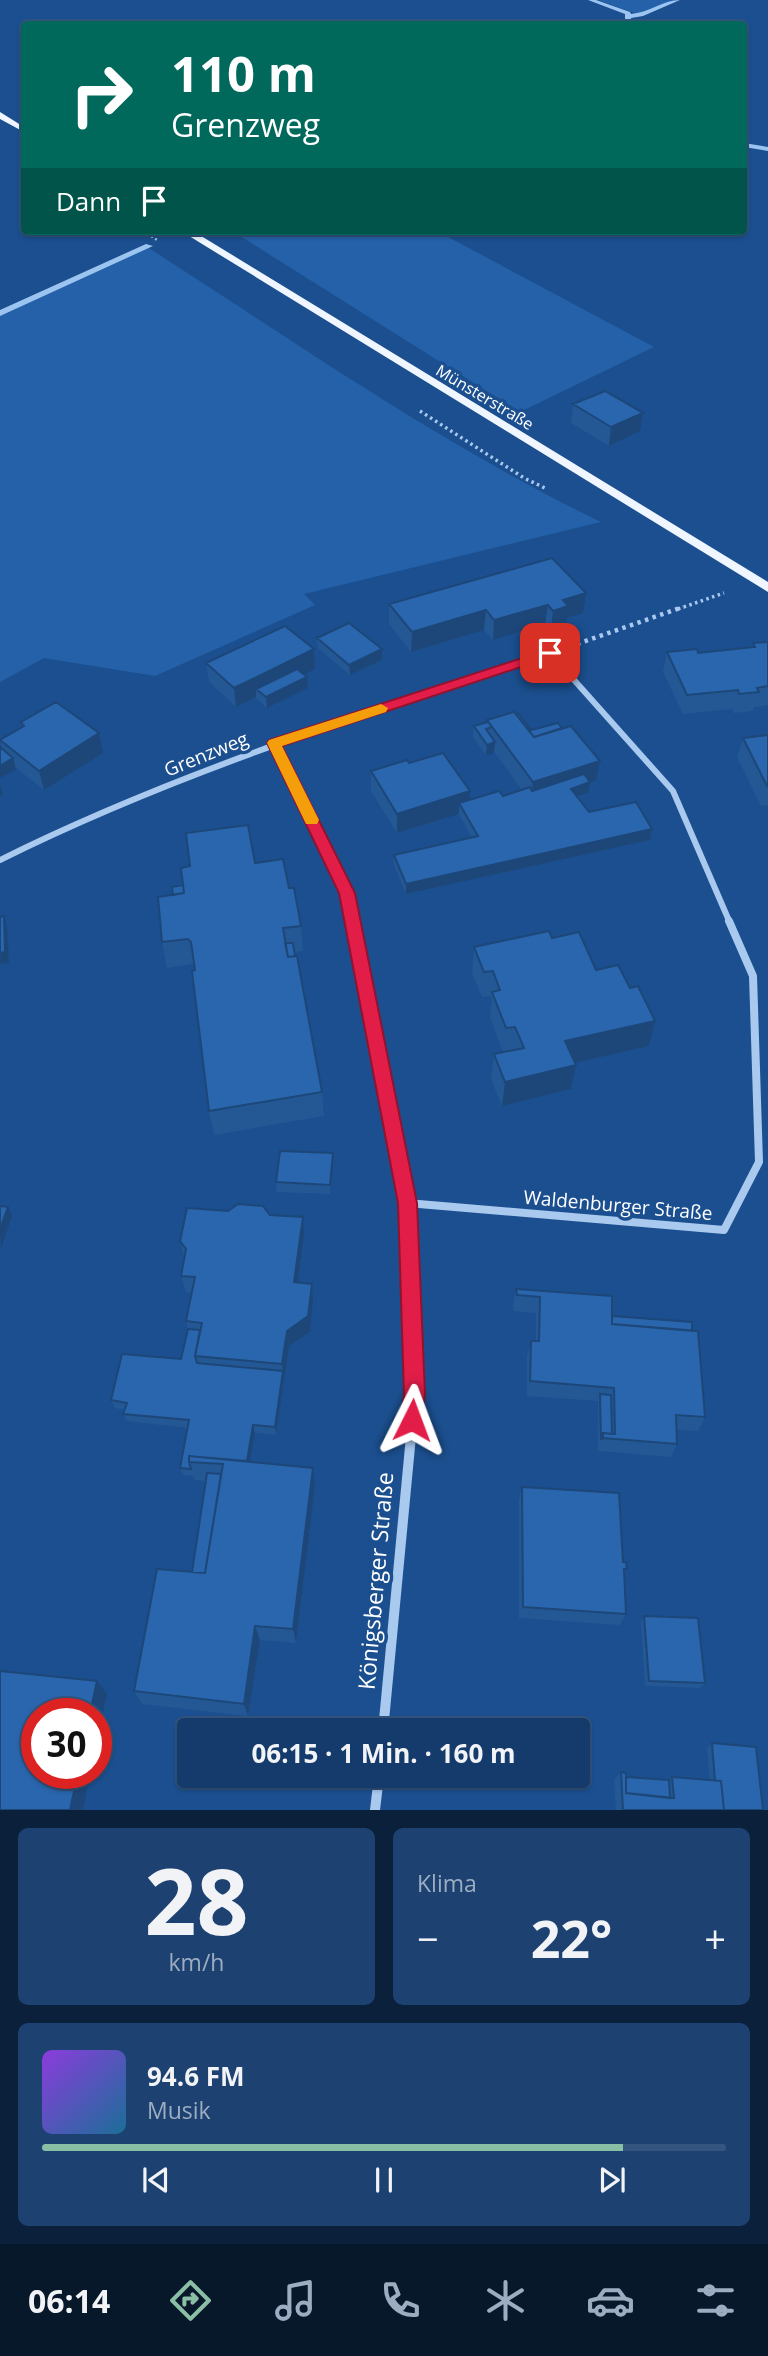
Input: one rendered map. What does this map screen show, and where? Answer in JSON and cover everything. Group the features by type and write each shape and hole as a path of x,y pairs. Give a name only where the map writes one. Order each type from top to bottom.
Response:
{"main road":[{"path":"0,115 21,128"},
{"name":"Münsterstraße","path":"193,235 768,588"}],"street":[{"name":"Grenzweg","path":"0,860 58,830 274,743 550,653"},
{"name":"Waldenburger Straße","path":"407,1203 724,1230 759,1162 753,976 673,791 550,653"},
{"name":"Königsberger Straße","path":"274,743 347,893 407,1203 415,1394 384,1718"},
{"path":"375,1810 378,1788"}],"path":[{"path":"550,653 726,593"}],"shaded area":[{"path":"598,0 677,0 637,14"},
{"path":"238,235 444,235 654,347 520,412"},
{"path":"144,245 426,426 483,460 601,522 304,594 315,605 155,676 44,658 0,682 0,311"}],"building":[{"path":"605,391 643,413 611,427 573,404"},
{"path":"552,558 586,593 563,600 568,606 553,611 548,605 494,620 486,610 412,632 389,604"},
{"path":"349,623 382,649 349,665 317,638"},
{"path":"285,626 314,649 234,688 206,663"},
{"path":"768,642 768,686 757,688 759,692 739,694 738,690 687,695 667,652 697,649 698,653 755,647 753,643"},
{"path":"297,669 307,677 266,697 256,689"},
{"path":"56,702 99,733 39,771 0,740 24,726 21,722"},
{"path":"514,712 534,737 571,726 600,761 533,782 487,720"},
{"path":"518,713 531,730 558,723 562,728 534,737 516,714"},
{"path":"488,722 492,727 486,729 495,742 487,745 474,726"},
{"path":"768,735 768,786 767,786 743,738"},
{"path":"0,747 13,758 0,766"},
{"path":"443,753 470,791 397,814 371,771"},
{"path":"584,774 590,782 571,789 589,812 636,802 652,829 406,884 394,855 478,836 459,803 499,791 503,796 530,787 532,791"},
{"path":"248,825 255,863 283,859 289,888 294,888 301,926 283,928 288,957 297,956 322,1092 209,1111 191,942 188,939 162,942 158,897 184,893 181,868 190,866 186,833"},
{"path":"183,885 184,893 173,895 172,887"},
{"path":"4,916 5,952 0,953 0,917"},
{"path":"549,931 552,938 579,932 596,970 618,965 630,988 638,986 655,1021 565,1041 576,1065 505,1082 494,1054 524,1048 515,1027 506,1028 492,992 500,990 493,971 484,972 474,947"},
{"path":"285,943 293,943 295,956 288,957"},
{"path":"280,1151 333,1153 330,1185 276,1182"},
{"path":"238,1204 263,1206 270,1215 303,1217 294,1282 312,1284 308,1316 287,1331 282,1364 195,1356 202,1323 186,1321 195,1277 181,1276 186,1249 180,1241 187,1208 228,1211"},
{"path":"0,1206 8,1207 0,1229"},
{"path":"516,1289 612,1296 612,1324 698,1331 705,1417 676,1415 677,1444 603,1438 603,1433 615,1434 614,1388 530,1381 531,1341 539,1341 540,1297 517,1295"},
{"path":"612,1316 692,1322 692,1331 612,1324"},
{"path":"188,1329 200,1330 195,1356 197,1363 283,1371 275,1427 253,1425 247,1461 189,1456 191,1469 180,1468 189,1420 123,1414 127,1403 111,1400 122,1354 181,1359"},
{"path":"600,1394 611,1395 612,1434 603,1433 601,1440"},
{"path":"189,1456 313,1468 293,1629 255,1626 244,1704 134,1691 157,1569 205,1573 223,1464 189,1462"},
{"path":"207,1473 221,1474 205,1573 192,1572"},
{"path":"522,1487 619,1493 623,1562 626,1562 627,1569 624,1569 626,1614 523,1607"},
{"path":"644,1616 698,1618 705,1683 649,1681"},
{"path":"0,1671 97,1681 93,1698 21,1698 21,1789 75,1789 70,1810 0,1810"},
{"path":"712,1743 756,1747 763,1810 724,1810 721,1781 715,1781"},
{"path":"621,1772 626,1773 626,1793 674,1798 672,1777 721,1781 724,1810 623,1810"},
{"path":"626,1777 669,1780 670,1798 626,1793"}],"waterway":[{"path":"591,0 628,13 628,16"},
{"path":"628,16 641,15 677,0"},
{"path":"628,16 628,21"},
{"path":"747,146 768,149"},
{"path":"0,313 149,246"}],"slow traffic":[{"path":"312,820 274,743 381,708"}],"route":[{"path":"412,1420 415,1394 407,1203 347,893 274,743 550,653"}]}
